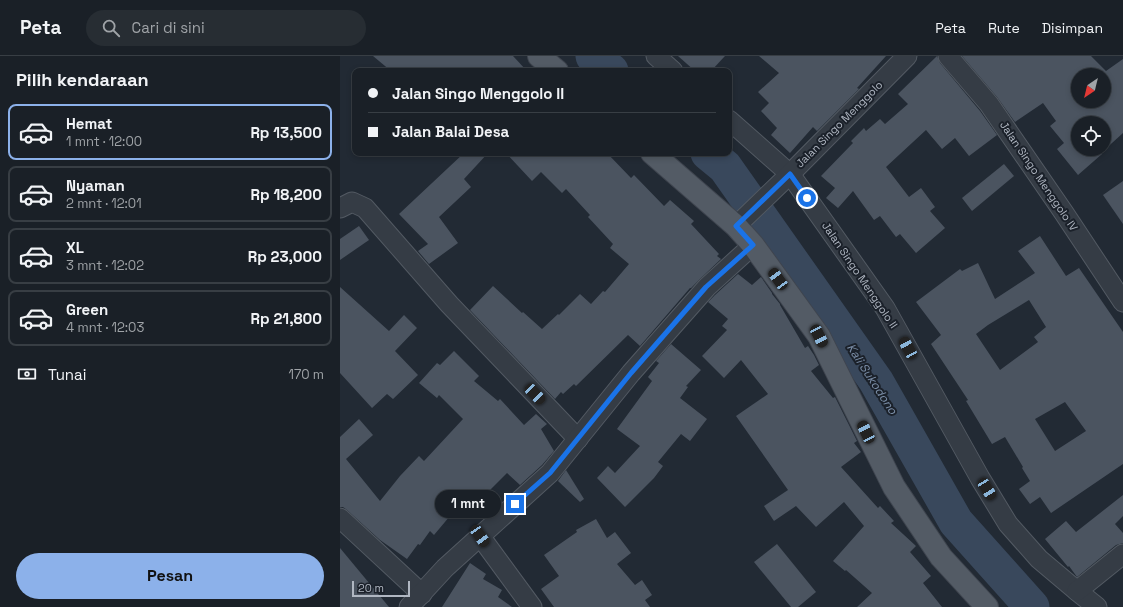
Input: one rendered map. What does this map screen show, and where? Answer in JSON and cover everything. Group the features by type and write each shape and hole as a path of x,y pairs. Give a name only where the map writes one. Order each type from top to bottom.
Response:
{"main road":[{"path":"539,56 553,68"},
{"path":"656,156 739,223 753,245 819,336 894,488 941,556 987,607"}],"street":[{"path":"656,56 670,68"},
{"name":"Jalan Singo Menggolo","path":"739,223 785,179 907,56"},
{"name":"Jalan Singo Menggolo IV","path":"948,56 989,104 1064,212 1123,302"},
{"name":"Jalan Singo Menggolo II","path":"732,123 785,179 885,308 980,478 1008,524 1039,559 1097,607"},
{"path":"340,208 352,202 365,208 448,304 578,439"},
{"path":"340,518 415,601 445,568 550,473 631,373 706,287 753,245"},
{"path":"480,536 532,607"},
{"path":"1077,591 1123,554"}],"building":[{"path":"373,56 513,56 524,68 387,68"},
{"path":"678,56 725,56 714,68 692,68"},
{"path":"759,56 886,56 857,88 859,89 817,131 813,127 790,153 771,135 777,128 761,111 769,103 758,92 779,73"},
{"path":"937,56 940,63 980,111 997,135 969,156 955,138 942,149 926,130 886,167 909,197 921,188 935,207 930,211 945,228 916,253 900,234 896,237 880,216 874,220 853,191 838,208 826,198 835,188 821,176 853,143 851,141 864,128 866,131 880,119 885,124 908,104 898,94"},
{"path":"962,56 1091,56 1103,68 1071,68 1071,108 1111,108 1110,68 1123,59 1123,133 1111,144 1111,116 1071,116 1071,156 1100,156 1078,175 1057,149 1064,143 1050,126 1056,121 1043,103 1015,122 997,97"},
{"path":"461,156 485,156 464,179 471,187 439,217 458,243 429,264 418,251 428,244 399,214"},
{"path":"509,156 610,156 631,178 634,175 664,206 670,200 694,221 691,224 719,254 717,256 721,259 690,288 640,346 628,335 576,386 574,384 563,394 561,392 555,399 470,310 493,286 542,329 558,314 559,315 580,294 591,304 603,291 605,292 629,264 610,248 613,244 588,217 590,215 566,189 562,193 541,172 532,181"},
{"path":"1004,164 1014,176 972,211 962,198"},
{"path":"1123,181 1123,224 1103,195"},
{"path":"359,226 369,240 340,260 340,239"},
{"path":"1040,236 1066,276 1079,268 1123,332 1123,464 1051,513 1040,497 1030,504 1019,489 1030,481 1022,468 1023,467 1005,437 992,444 966,401 968,400 931,344 941,335 916,302 960,269 962,271 978,263 995,299 1035,273 1018,251","holes":["1029,300 1046,327 1034,337 1038,342 1000,370 976,334","1065,402 1086,431 1055,451 1035,419"]},
{"path":"738,274 752,285 761,277 780,304 805,348 808,346 814,355 819,365 811,371 833,398 835,397 857,441 854,443 861,452 841,467 878,508 880,506 894,521 891,523 916,546 910,552 931,576 923,583 942,607 857,607 872,593 846,570 845,571 833,561 864,526 844,502 816,527 796,506 774,521 764,506 788,490 736,416 768,394 741,360 724,378 702,356 727,330 722,326 728,319 708,302"},
{"path":"340,287 389,331 404,315 417,328 395,351 418,375 393,399 387,394 372,408 340,373"},
{"path":"671,344 701,370 686,386 688,387 680,398 707,419 690,441 681,434 658,462 663,466 654,478 625,507 597,478 608,466 615,473 640,446 617,429 652,381 648,377 659,363 656,361"},
{"path":"454,351 479,376 474,381 498,401 500,399 524,425 536,414 547,424 541,429 554,451 542,465 520,485 507,473 462,517 455,510 434,535 430,531 407,559 380,540 347,510 340,507 340,437 359,419 373,435 346,459 380,501 400,476 419,456 424,461 463,419 439,395 437,398 419,383 437,363 440,365"},
{"path":"566,470 584,499 580,502 558,481"},
{"path":"1123,495 1123,516 1115,524 1123,533 1123,543 1116,545 1077,577 1045,539 1066,521 1076,532"},
{"path":"596,519 607,538 615,532 631,553 617,564 635,585 642,580 652,595 645,600 650,607 554,607 541,589 559,576 544,555 577,532 576,530"},
{"path":"777,544 816,592 798,607 791,607 754,562"},
{"path":"340,548 389,607 340,607"},
{"path":"470,563 486,574 483,579 502,590 498,597 512,607 442,607"}],"waterway":[{"name":"Kali Sukodono","path":"593,56 607,68"},
{"name":"Kali Sukodono","path":"712,156 725,167 876,381 956,522 1032,607"}],"route":[{"path":"515,504 550,473 631,373 706,287 753,245 736,226 790,174 807,198"}]}
